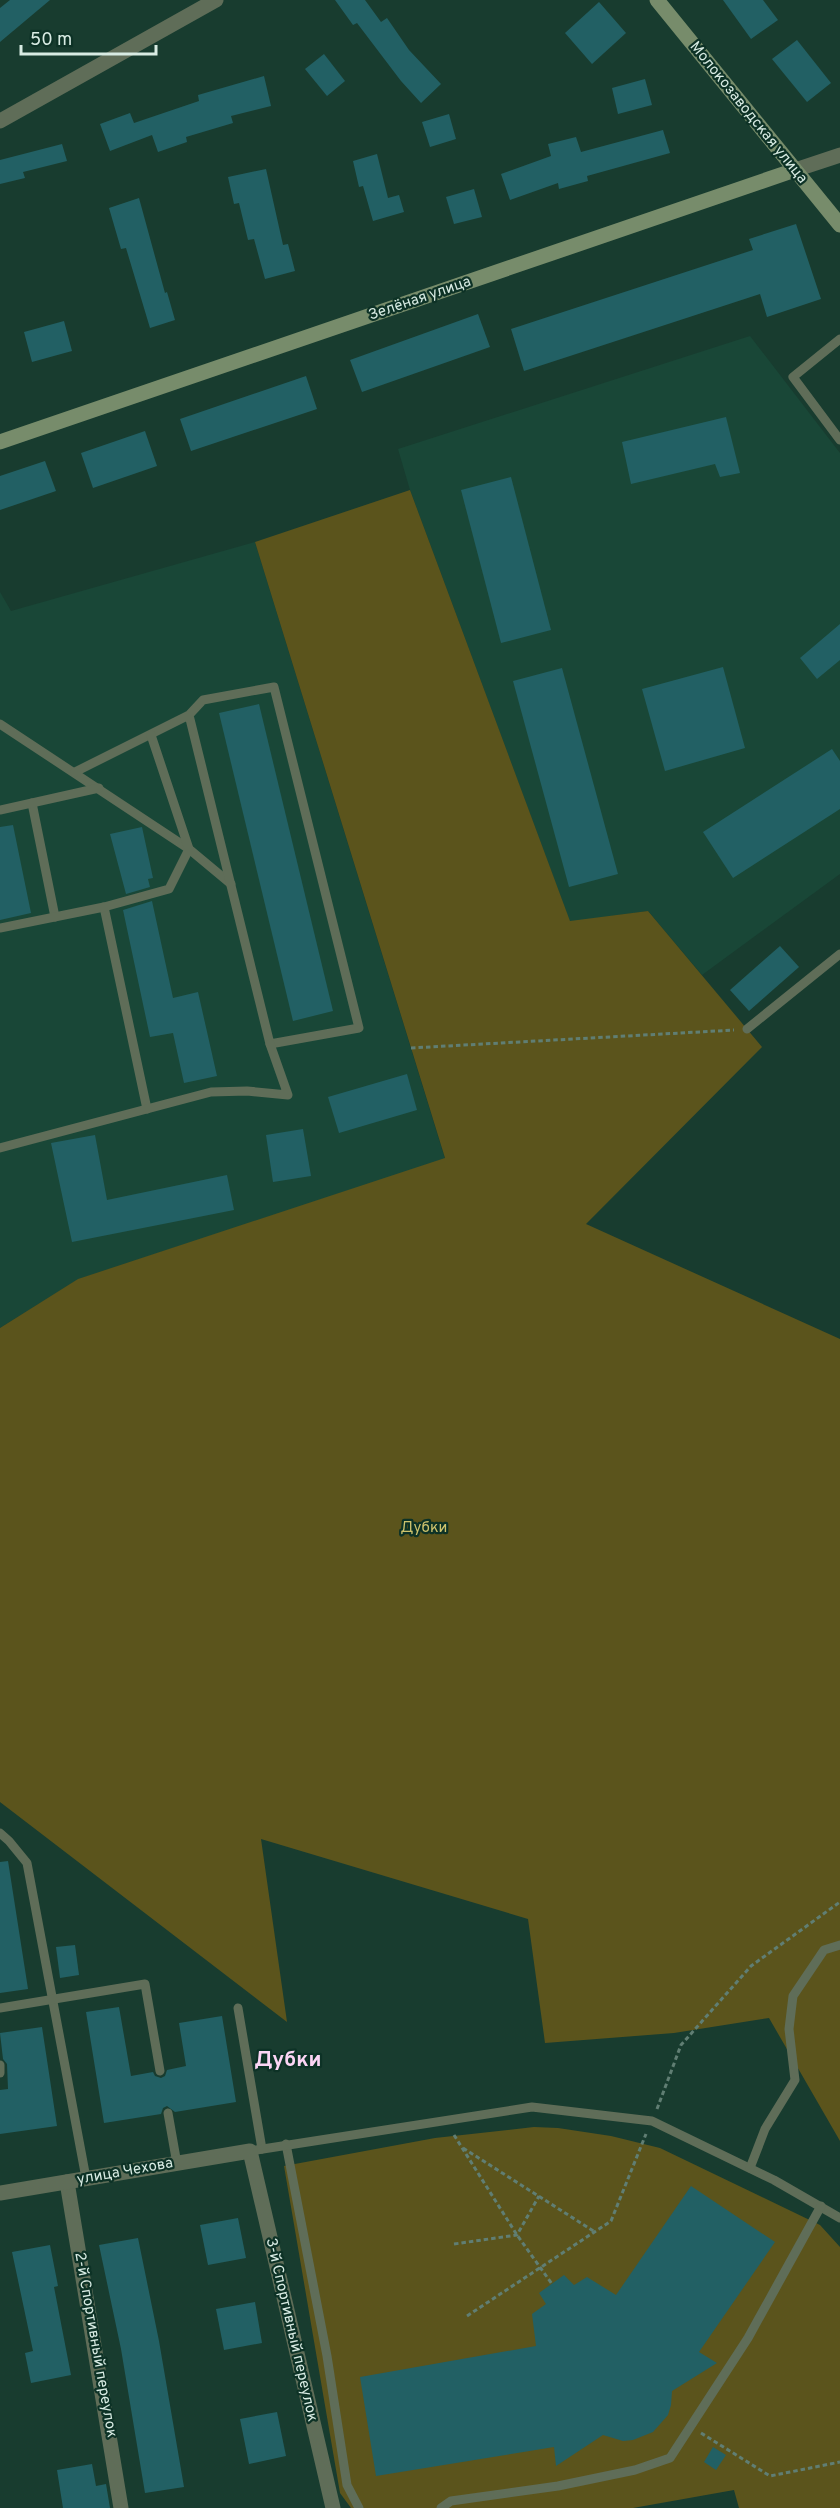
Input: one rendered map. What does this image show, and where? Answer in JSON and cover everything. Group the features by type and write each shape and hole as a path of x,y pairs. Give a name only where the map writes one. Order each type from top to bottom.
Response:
{"street":[{"path":"0,121 216,0"},
{"name":"Молокозаводская улица","path":"657,0 840,225"},
{"name":"Зелёная улица","path":"0,442 840,155"},
{"name":"улица Чехова","path":"0,2193 256,2150"},
{"name":"3-й Спортивный переулок","path":"256,2150 333,2508"},
{"name":"2-й Спортивный переулок","path":"67,2182 121,2508"}],"lane":[{"path":"840,339 793,377 840,440"},
{"path":"75,772 189,715 203,700 274,687 359,1028 270,1044"},
{"path":"0,1148 211,1092 247,1091 288,1095 270,1044 189,715"},
{"path":"0,724 189,849 231,884"},
{"path":"0,928 104,907 169,889 189,849 151,735"},
{"path":"0,810 99,788"},
{"path":"32,803 55,917"},
{"path":"104,907 147,1109"},
{"path":"747,1029 840,954"},
{"path":"0,1833 27,1863 86,2178"},
{"path":"750,2168 765,2128 795,2080 789,2029 793,1996 824,1950 840,1945"},
{"path":"0,2008 145,1984 160,2071"},
{"path":"238,2008 256,2150 532,2107 652,2121 750,2168 840,2218"},
{"path":"0,2065 0,2073"},
{"path":"168,2113 177,2163"},
{"path":"286,2144 327,2356 347,2485 359,2508"},
{"path":"441,2508 452,2501 558,2486 635,2470 670,2458 748,2338 821,2206"}],"path":[{"path":"411,1048 747,1029"},
{"path":"467,2316 611,2221 681,2045 751,1966 840,1902"},
{"path":"454,2136 517,2235 552,2284"},
{"path":"462,2147 595,2232"},
{"path":"517,2235 539,2196"},
{"path":"454,2244 517,2235"},
{"path":"692,2427 770,2476 840,2462"}],"shaded area":[{"path":"750,336 840,453 840,874 702,975 648,911 570,922 410,490 398,449"},
{"path":"255,542 445,1159 79,1279 0,1328 0,592 11,611"}],"green space":[{"name":"Дубки","path":"410,490 570,921 648,911 762,1047 586,1224 840,1339 840,2141 769,2018 674,2033 545,2043 528,1919 261,1839 287,2022 0,1802 0,1328 78,1279 445,1158 255,542"},
{"path":"534,2127 611,2136 660,2148 820,2225 840,2247 840,2508 739,2508 734,2490 633,2508 351,2508 340,2493 284,2166 435,2138"}],"building":[{"path":"10,0 50,0 0,42 0,8"},
{"path":"335,0 365,0 381,22 387,18 409,50 441,84 421,103 401,81 357,23 353,25"},
{"path":"723,0 763,0 778,20 751,39"},
{"path":"599,2 626,33 592,64 565,33"},
{"path":"797,40 831,83 807,102 772,59"},
{"path":"324,54 345,81 327,96 305,69"},
{"path":"264,76 271,106 231,116 233,123 186,137 187,142 158,152 152,135 110,151 100,124 130,113 134,123 199,101 198,95"},
{"path":"645,79 652,105 618,114 612,88"},
{"path":"449,114 456,139 430,147 422,122"},
{"path":"663,130 670,153 587,176 588,181 559,189 558,183 510,200 501,174 551,156 548,144 576,137 581,152"},
{"path":"62,144 67,161 23,172 25,178 0,184 0,160"},
{"path":"377,154 388,198 399,195 404,212 373,221 363,186 359,187 353,161"},
{"path":"266,169 283,245 288,244 295,271 265,279 254,239 248,240 239,203 234,204 228,177"},
{"path":"474,189 482,217 454,224 446,197"},
{"path":"139,198 165,293 167,292 175,320 150,328 126,248 121,249 109,208"},
{"path":"796,224 821,299 767,317 760,294 524,371 511,329 753,250 749,239"},
{"path":"478,314 490,347 362,392 350,360"},
{"path":"64,321 72,351 32,362 24,332"},
{"path":"306,376 317,409 191,451 180,419"},
{"path":"726,417 740,473 720,477 715,464 631,484 622,442"},
{"path":"145,431 157,466 93,488 81,453"},
{"path":"45,461 56,491 0,510 0,476"},
{"path":"511,477 551,630 501,643 461,490"},
{"path":"840,624 840,660 817,679 800,658"},
{"path":"723,667 745,748 665,771 642,689"},
{"path":"562,668 618,874 569,887 513,681"},
{"path":"259,704 333,1011 293,1021 219,713"},
{"path":"832,749 840,761 840,809 733,878 703,832"},
{"path":"13,825 31,913 0,920 0,827"},
{"path":"142,827 153,878 148,879 150,887 126,894 110,834"},
{"path":"152,901 173,998 198,992 217,1076 184,1083 173,1033 150,1037 123,910"},
{"path":"780,946 799,967 749,1011 730,990"},
{"path":"407,1074 417,1110 339,1133 328,1097"},
{"path":"303,1129 311,1176 273,1182 266,1135"},
{"path":"95,1135 107,1200 227,1175 234,1210 72,1242 51,1143"},
{"path":"8,1861 28,1989 0,1993 0,1862"},
{"path":"75,1945 79,1975 60,1978 56,1947"},
{"path":"119,2007 131,2076 153,2072 155,2076 161,2078 165,2076 167,2070 186,2066 179,2023 222,2016 236,2102 175,2112 167,2106 163,2108 161,2114 104,2123 86,2012"},
{"path":"42,2027 57,2126 0,2134 0,2090 8,2089 7,2064 3,2059 0,2033"},
{"path":"691,2186 775,2242 699,2352 717,2363 672,2391 668,2415 653,2432 633,2440 623,2441 603,2435 556,2466 554,2447 376,2476 360,2377 536,2346 532,2314 546,2304 539,2293 564,2275 574,2285 587,2277 616,2295"},
{"path":"238,2218 246,2258 208,2265 200,2225"},
{"path":"138,2238 159,2341 184,2487 145,2493 121,2349 99,2245"},
{"path":"50,2245 58,2286 54,2287 71,2375 31,2383 25,2353 33,2351 12,2252"},
{"path":"255,2302 262,2343 224,2350 216,2309"},
{"path":"277,2412 286,2456 249,2464 240,2419"},
{"path":"713,2447 726,2455 716,2470 704,2462"},
{"path":"92,2464 96,2486 106,2484 110,2508 63,2508 57,2470"}],"district":[{"name":"Дубки","path":"288,2060"}]}
